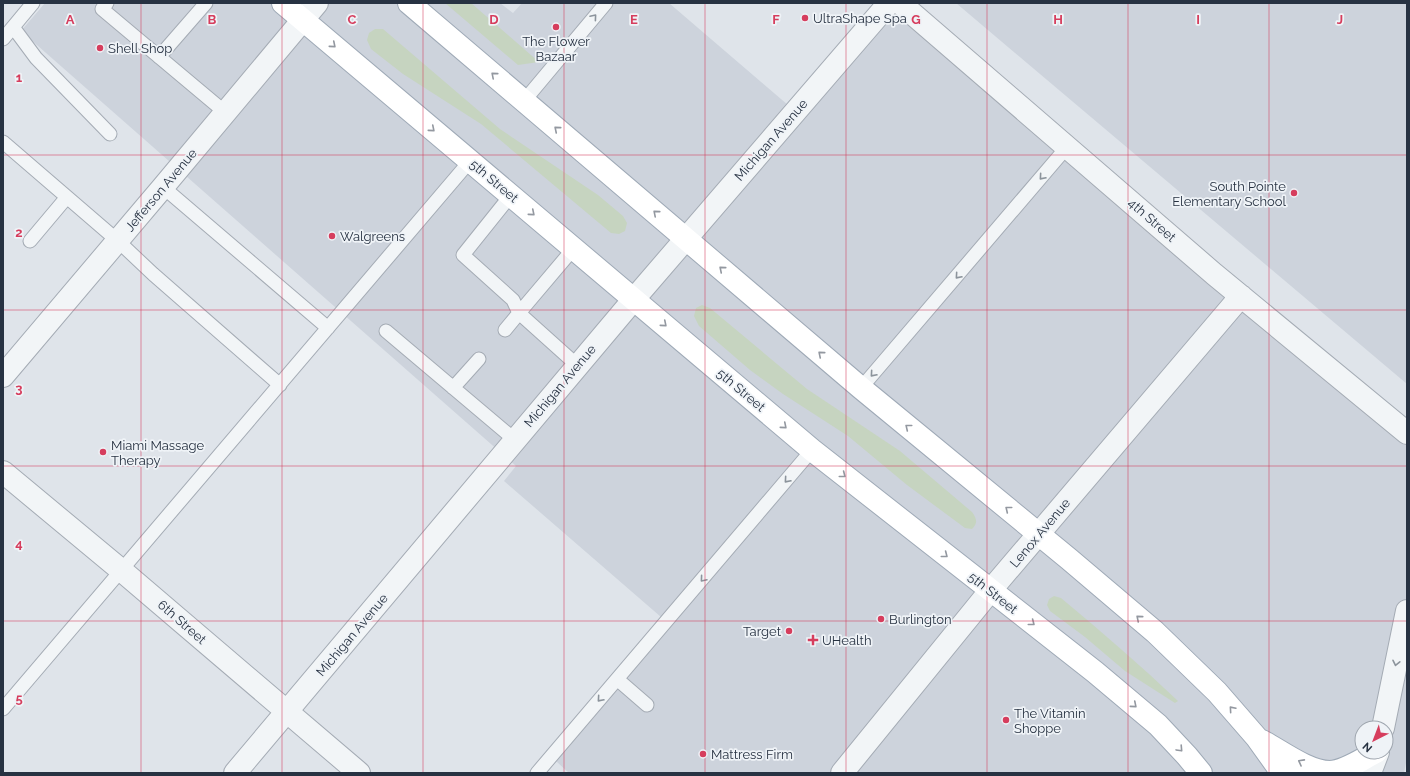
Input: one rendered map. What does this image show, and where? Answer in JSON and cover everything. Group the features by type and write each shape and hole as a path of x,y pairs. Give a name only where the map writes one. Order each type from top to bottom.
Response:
{"main road":[{"name":"5th Street","path":"283,3 812,450 1095,672 1158,725 1201,773"},
{"path":"410,3 861,388 1155,632 1217,692 1257,738 1282,773"},
{"path":"1257,738 1305,765 1320,770 1331,772 1345,768 1361,760"}],"street":[{"name":"Jefferson Avenue","path":"3,376 226,113 317,3"},
{"name":"Michigan Avenue","path":"235,773 288,712 634,299 889,3"},
{"name":"4th Street","path":"900,3 1241,296 1407,434"},
{"name":"Lenox Avenue","path":"842,773 990,591 1241,296"},
{"name":"6th Street","path":"3,472 121,570 359,773"},
{"path":"1385,720 1407,611"},
{"path":"1370,773 1374,760"}],"lane":[{"path":"3,39 33,3"},
{"path":"107,3 102,9 226,113"},
{"path":"159,57 206,3"},
{"path":"524,101 606,3"},
{"path":"14,27 36,58 110,134"},
{"path":"861,388 1067,147"},
{"path":"5,149 67,197 280,385"},
{"path":"3,709 470,161"},
{"path":"163,187 328,328"},
{"path":"511,195 463,255 513,300 519,312 578,366"},
{"path":"30,241 67,197"},
{"path":"504,330 574,248"},
{"path":"386,331 515,440"},
{"path":"453,388 480,359"},
{"path":"537,773 812,450"},
{"path":"617,679 647,705"}],"shaded area":[{"path":"45,3 500,3 513,13 522,3 669,3 795,111 889,3 1407,433 1407,758 1404,773 569,773 546,752 661,617 504,481 516,466 21,31"},
{"name":"South Pointe Elementary School","path":"956,3 1407,3 1407,384"}],"green space":[{"path":"445,3 471,3 539,62 518,65"},
{"path":"375,29 383,29 500,129 598,195 623,216 627,223 625,231 619,234 611,233 481,124 403,74 371,49 367,40 369,33"},
{"path":"702,305 710,308 807,389 900,451 972,512 976,521 974,527 972,529 965,528 907,485 848,436 783,394 750,370 699,326 694,316 696,308"},
{"path":"1054,596 1061,598 1091,623 1178,701 1175,703 1125,671 1085,637 1050,611 1047,605 1049,599"}],"place":[{"name":"UltraShape Spa","path":"805,18"},
{"name":"The Flower Bazaar","path":"556,27"},
{"name":"Shell Shop","path":"100,48"},
{"name":"South Pointe Elementary School","path":"1294,193"},
{"name":"Walgreens","path":"332,236"},
{"name":"Miami Massage Therapy","path":"103,452"},
{"name":"Burlington","path":"881,619"},
{"name":"Target","path":"789,631"},
{"name":"UHealth","path":"813,640"},
{"name":"The Vitamin Shoppe","path":"1006,720"},
{"name":"Mattress Firm","path":"703,754"}]}
